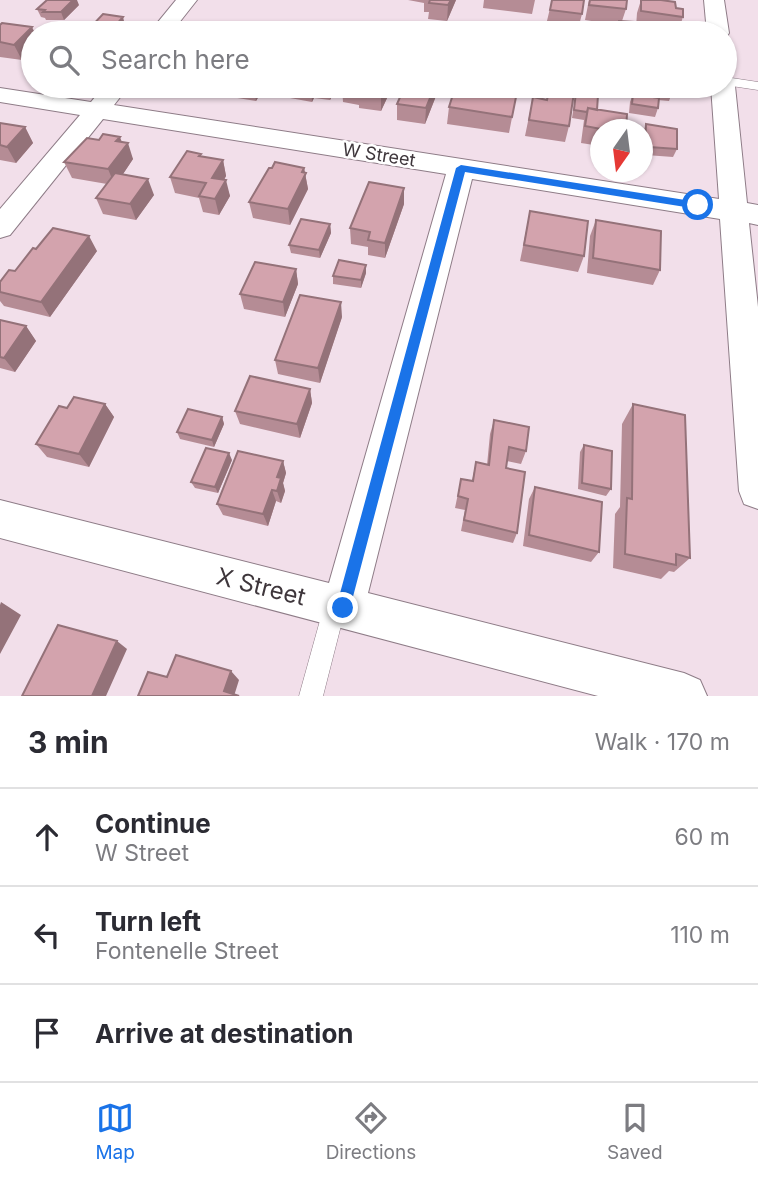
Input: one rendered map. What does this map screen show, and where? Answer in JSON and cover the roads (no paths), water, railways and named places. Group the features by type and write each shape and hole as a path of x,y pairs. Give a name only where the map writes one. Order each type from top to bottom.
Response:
{"street":[{"path":"170,21 187,0"},
{"path":"714,0 717,21"},
{"name":"W Street","path":"0,95 746,213"},
{"path":"0,228 106,98"},
{"path":"726,98 746,213 758,491"},
{"path":"339,607 461,168"},
{"name":"X Street","path":"0,519 684,696"}],"lane":[{"path":"737,85 758,86"},
{"path":"311,696 339,607"}]}
